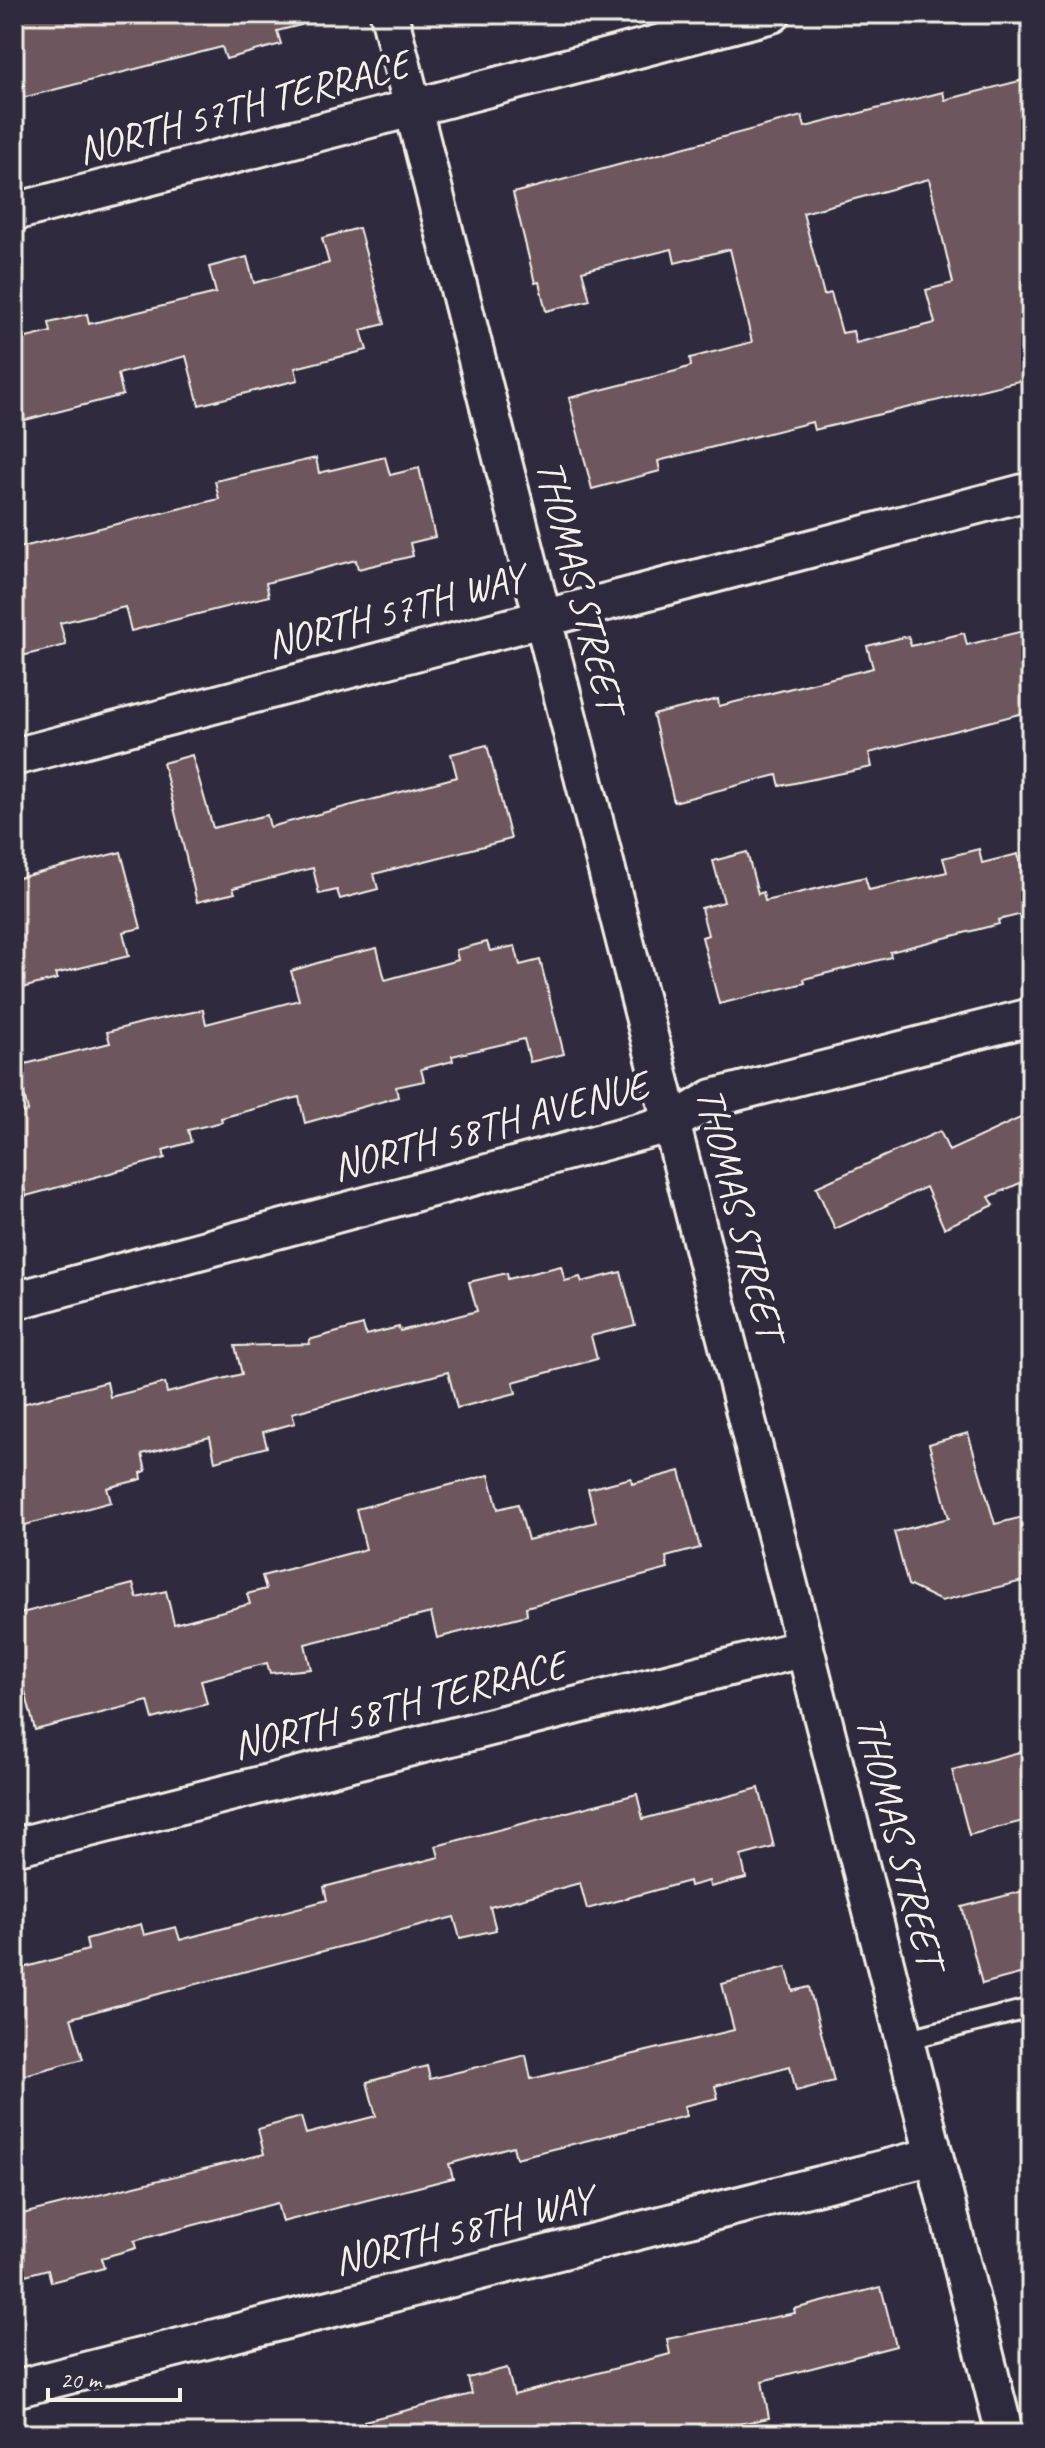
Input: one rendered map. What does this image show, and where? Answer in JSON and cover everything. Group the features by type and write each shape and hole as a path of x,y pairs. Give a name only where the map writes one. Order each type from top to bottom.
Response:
{"street":[{"name":"THOMAS STREET","path":"389,14 1005,2434"},
{"name":"NORTH 57TH TERRACE","path":"14,212 772,14"},
{"name":"NORTH 57TH WAY","path":"14,757 1031,491"},
{"name":"NORTH 58TH AVENUE","path":"14,1301 672,1123 713,1098 1031,1017"},
{"name":"NORTH 58TH TERRACE","path":"14,1847 805,1648"},
{"name":"NORTH 58TH WAY","path":"14,2389 934,2156"}],"lane":[{"path":"905,2040 1031,2008"}],"building":[{"path":"14,14 300,14 301,25 277,31 281,44 226,59 222,47 14,100"},
{"path":"1031,78 1031,378 814,430 812,422 658,461 660,471 592,489 569,398 676,371 691,366 690,358 752,342 730,249 675,263 672,249 582,271 590,300 546,311 539,282 535,283 513,193 802,116 805,127 943,92 945,100","holes":["929,179 953,283 926,290 935,323 856,343 853,331 842,333 831,293 824,295 803,213"]},
{"path":"359,228 385,324 361,330 367,350 295,368 298,380 199,405 186,356 118,374 123,395 14,423 14,341 51,332 49,323 87,314 89,324 216,293 209,267 247,257 254,283 329,263 322,238"},
{"path":"385,457 390,475 419,468 435,537 410,543 413,556 358,569 356,560 266,583 269,596 131,631 125,607 60,623 66,645 14,658 14,549 219,499 215,481 316,458 319,473"},
{"path":"1031,629 1031,711 869,753 872,767 780,786 777,775 674,802 653,715 718,699 719,706 873,668 867,646 908,636 911,646 964,633 967,645"},
{"path":"487,745 511,839 374,874 378,889 340,899 337,890 319,894 313,868 233,888 235,893 197,902 163,763 192,755 213,828 267,815 270,827 457,777 451,754"},
{"path":"979,849 982,863 1018,854 1031,912 998,920 999,924 890,952 891,957 804,979 805,983 719,1004 702,937 708,935 701,908 724,902 713,861 747,852 758,894 763,892 765,901 865,877 869,890 947,872 943,858"},
{"path":"121,852 141,928 123,932 129,956 55,974 57,979 14,990 14,879"},
{"path":"487,942 490,951 515,946 520,965 540,960 564,1054 530,1062 524,1039 452,1056 453,1061 421,1069 424,1081 396,1087 398,1097 305,1123 299,1097 188,1130 191,1142 163,1150 165,1158 26,1196 14,1150 14,1115 28,1111 17,1066 110,1043 107,1032 145,1022 203,1010 206,1024 299,1000 291,971 334,958 377,948 385,980 458,960 456,950"},
{"path":"1031,1113 1031,1178 989,1197 994,1205 944,1228 926,1187 835,1229 816,1187 940,1131 949,1151"},
{"path":"561,1266 565,1281 580,1277 582,1282 621,1272 635,1325 591,1336 597,1359 513,1382 516,1393 457,1408 448,1372 292,1413 295,1423 263,1432 267,1447 215,1461 210,1437 142,1454 146,1471 141,1473 142,1479 107,1488 111,1502 14,1528 14,1406 107,1382 110,1397 165,1383 167,1393 242,1374 235,1346 310,1344 309,1340 363,1325 366,1335 399,1327 400,1331 477,1311 469,1282 507,1273 508,1279"},
{"path":"968,1433 995,1524 1031,1515 1031,1579 941,1601 908,1585 894,1532 949,1518 929,1444"},
{"path":"680,1471 700,1548 666,1557 668,1569 526,1607 527,1615 437,1638 431,1613 305,1644 311,1669 270,1673 267,1663 201,1680 207,1704 153,1719 148,1701 35,1730 19,1668 14,1669 14,1615 133,1584 137,1598 166,1591 174,1624 250,1604 247,1594 266,1589 262,1576 366,1549 356,1509 489,1475 498,1509 518,1504 528,1540 596,1522 588,1489 631,1478 632,1484"},
{"path":"1031,1749 1031,1819 969,1835 952,1770"},
{"path":"759,1788 774,1847 741,1856 746,1878 710,1887 709,1881 690,1886 689,1881 587,1909 580,1883 490,1907 496,1930 460,1938 454,1917 166,1992 71,2018 83,2059 14,2078 14,1986 23,1983 19,1969 88,1950 86,1939 141,1924 144,1935 176,1927 180,1940 327,1900 324,1887 439,1857 436,1846 637,1794 643,1819"},
{"path":"1031,1889 1031,1971 982,1984 962,1907"},
{"path":"786,1967 793,1991 809,1987 834,2081 796,2091 790,2066 715,2086 718,2098 684,2106 686,2116 516,2158 513,2146 449,2164 453,2178 282,2222 277,2203 134,2241 136,2248 101,2258 104,2268 51,2282 48,2269 14,2278 14,2216 264,2154 258,2129 301,2117 306,2134 376,2116 367,2082 427,2066 430,2079 526,2055 531,2079 734,2030 722,1984"},
{"path":"881,2287 896,2346 762,2381 769,2418 690,2434 366,2434 364,2421 472,2394 468,2378 507,2368 514,2395 670,2354 667,2339 795,2313 794,2309"}]}
